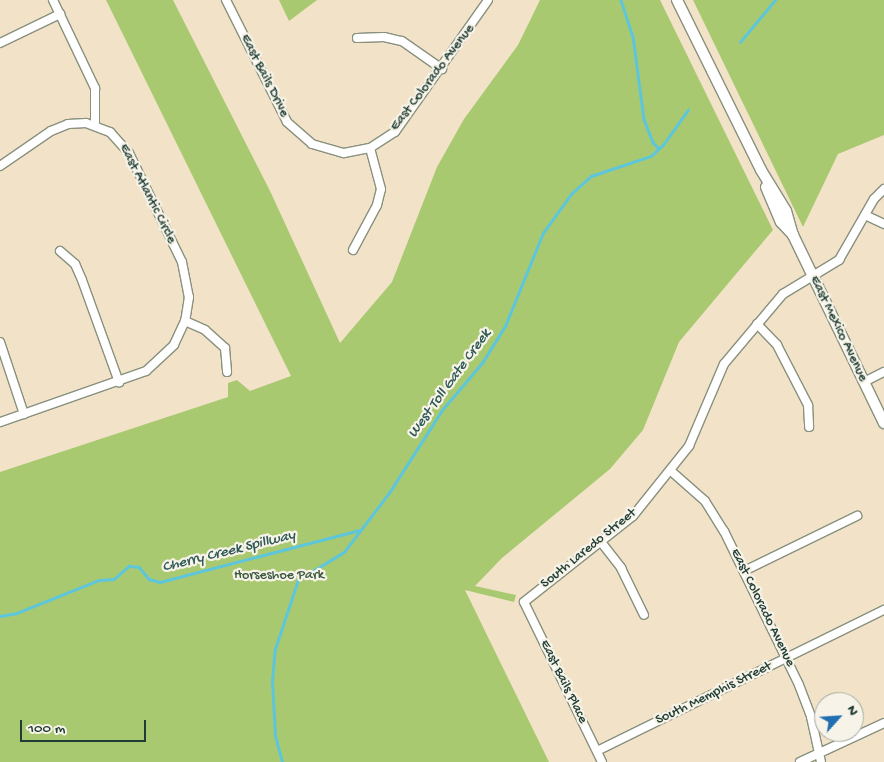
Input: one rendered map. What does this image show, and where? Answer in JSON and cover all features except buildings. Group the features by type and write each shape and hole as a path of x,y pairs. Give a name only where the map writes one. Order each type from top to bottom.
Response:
{"street":[{"path":"53,0 95,88 95,125"},
{"name":"East Bails Drive","path":"226,0 281,113 296,134 312,144 333,152 370,148"},
{"name":"East Colorado Avenue","path":"370,148 395,132 442,69 488,0"},
{"name":"East Mexico Avenue","path":"677,0 761,170 778,215 793,235 884,423"},
{"path":"0,43 60,14"},
{"path":"357,38 384,37 402,41 442,69"},
{"name":"East Atlantic Circle","path":"0,166 59,127 77,123 95,125 110,132 124,145 182,262 189,297 185,321 174,345 158,363 119,382 0,422"},
{"path":"353,250 377,205 381,190 370,148"},
{"name":"South Laredo Street","path":"524,602 633,516 671,471 689,446 721,369 784,294 839,260 865,215 884,189"},
{"path":"865,215 884,224"},
{"path":"60,251 75,264 119,382"},
{"path":"185,321 205,330 225,348 227,372"},
{"path":"757,324 777,345 808,405 809,428"},
{"path":"0,342 24,414"},
{"path":"864,382 884,372"},
{"name":"East Colorado Avenue","path":"671,471 713,512 744,571 787,658 808,706 820,758"},
{"path":"744,571 857,516"},
{"path":"601,542 620,568 644,615"},
{"name":"East Bails Place","path":"524,602 602,762"},
{"name":"South Memphis Street","path":"597,751 884,610"},
{"path":"800,762 820,758 884,723"}],"green space":[{"name":"Horseshoe Park","path":"106,0 173,0 271,193 340,343 392,282 437,167 464,119 518,45 540,0 660,0 773,230 679,342 643,430 610,469 502,558 475,586 516,595 514,602 465,590 549,762 0,762 0,472 228,397 228,383 237,380 250,391 291,376"},
{"path":"279,0 317,0 289,21"},
{"path":"693,0 884,0 884,135 838,154 803,227"}],"waterway":[{"path":"621,0 633,36 644,119 653,142 659,149"},
{"name":"West Toll Gate Creek","path":"740,42 775,0"},
{"name":"West Toll Gate Creek","path":"282,762 275,735 272,681 275,649 298,580 344,552 389,493 442,410 482,363 505,326 543,233 571,194 591,176 651,156 663,145 688,110"},
{"name":"Cherry Creek Spillway","path":"0,616 17,613 99,580 114,579 129,566 139,567 149,579 160,582 359,530"}]}
